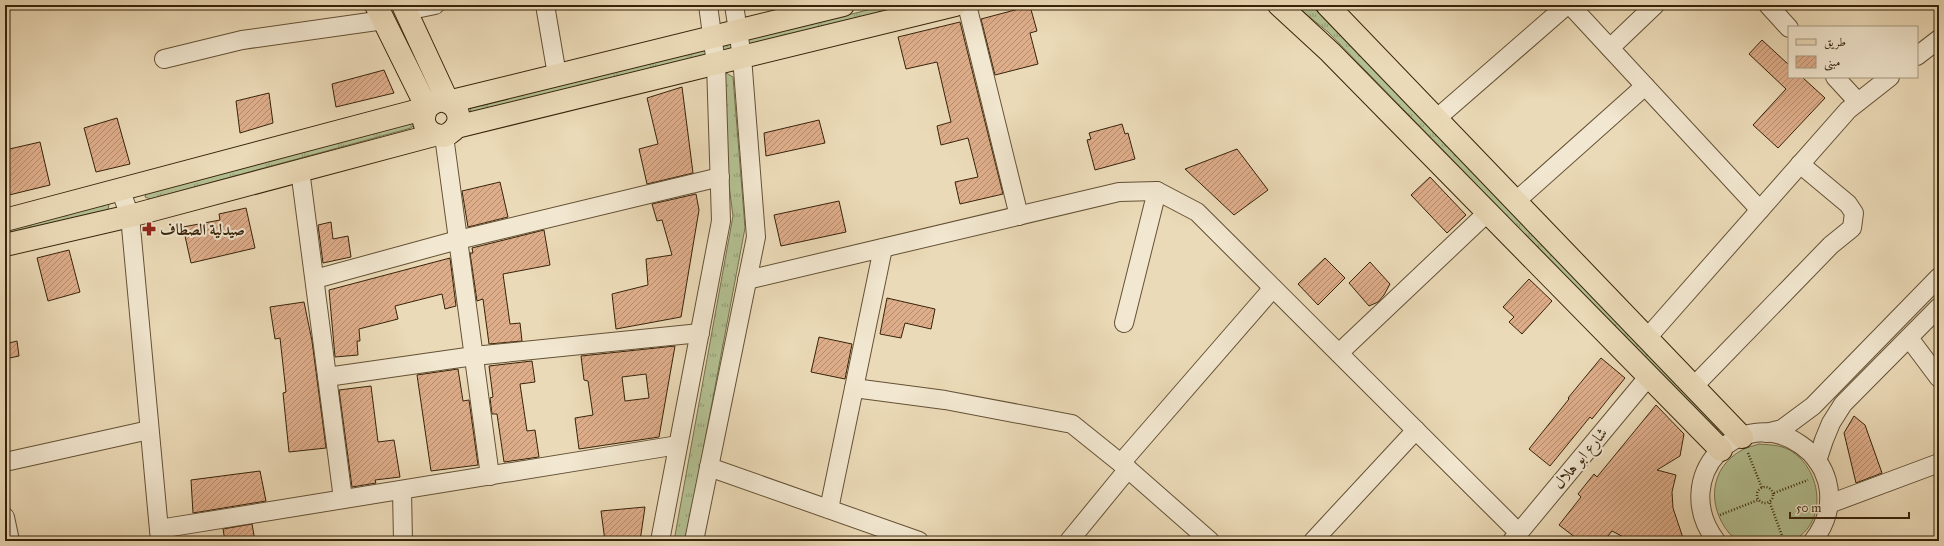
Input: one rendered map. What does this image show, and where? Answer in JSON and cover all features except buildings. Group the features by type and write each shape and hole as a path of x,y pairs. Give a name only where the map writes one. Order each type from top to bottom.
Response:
{"main road":[{"path":"5,220 427,108 436,101 448,102 842,5"},
{"path":"5,245 130,216 445,132 955,5"},
{"path":"1279,5 1330,52 1721,450"},
{"path":"1327,5 1515,202 1694,386 1744,443"},
{"path":"380,13 427,108 424,123 430,132 445,132 458,121 457,110 448,102 404,8"}],"street":[{"path":"404,8 435,5"},
{"path":"545,5 557,75"},
{"path":"660,541 721,221 716,64 708,5"},
{"path":"694,541 756,237 756,219 742,57 734,5"},
{"path":"967,5 1019,216"},
{"path":"1436,119 1568,5 1610,48 1760,210"},
{"path":"1610,48 1655,5"},
{"path":"1768,5 1788,27"},
{"path":"164,59 242,40 380,13"},
{"path":"1918,55 1939,39"},
{"path":"1836,78 1858,102"},
{"path":"1647,338 1848,110 1889,78"},
{"path":"1515,202 1645,86"},
{"path":"445,132 490,476"},
{"path":"1694,386 1831,245 1852,228 1854,213 1848,204 1800,164"},
{"path":"300,170 343,499"},
{"path":"315,279 458,240 720,177"},
{"path":"120,189 130,216 159,535 343,499 678,445"},
{"path":"747,280 1119,192 1157,191 1197,212 1416,430 1516,537"},
{"path":"1124,323 1157,191"},
{"path":"1339,353 1488,212"},
{"path":"829,509 883,248"},
{"path":"1710,537 1700,506 1700,494 1706,469 1721,450 1744,443 1766,433 1782,429 1813,406 1939,277"},
{"path":"1069,541 1124,466 1273,288"},
{"path":"1816,469 1824,440 1831,423 1843,404 1939,307"},
{"path":"327,378 474,356 700,333"},
{"path":"1909,338 1939,378"},
{"name":"شارع ابو هلال","path":"1516,537 1649,376"},
{"path":"854,388 945,400 1072,424 1124,466 1210,541"},
{"path":"5,462 150,430"},
{"path":"1313,541 1416,430"},
{"path":"1766,433 1782,435 1808,449 1816,469 1827,481 1829,504 1826,518 1820,532 1813,541"},
{"path":"1829,504 1939,463"},
{"path":"709,467 919,541"},
{"path":"402,490 403,541"},
{"path":"5,518 10,541"}],"path":[{"path":"1744,443 1762,488"},
{"path":"1774,493 1816,469"},
{"path":"1758,500 1758,491 1762,488 1768,487 1774,493"},
{"path":"1770,503 1773,499 1774,493"},
{"path":"1758,500 1765,504 1770,503"},
{"path":"1718,516 1758,500"},
{"path":"1770,503 1784,541"}],"green space":[{"path":"888,5 920,5 472,115 470,108"},
{"path":"1295,5 1315,5 1316,10 1337,32 1577,276 1720,429 1715,429 1328,32"},
{"path":"726,73 733,77 745,228 686,541 674,541 733,216 715,79 717,74"},
{"path":"417,122 411,128 150,199 145,197 147,189"},
{"path":"105,202 109,204 108,210 5,236 5,227"},
{"path":"1759,444 1773,445 1790,450 1803,462 1810,472 1815,485 1817,497 1816,510 1812,522 1805,532 1794,540 1783,542 1740,540 1729,533 1717,511 1715,488 1723,467 1731,458 1742,450"}],"place":[{"name":"صيدلية الصطاف","path":"149,229"}]}
